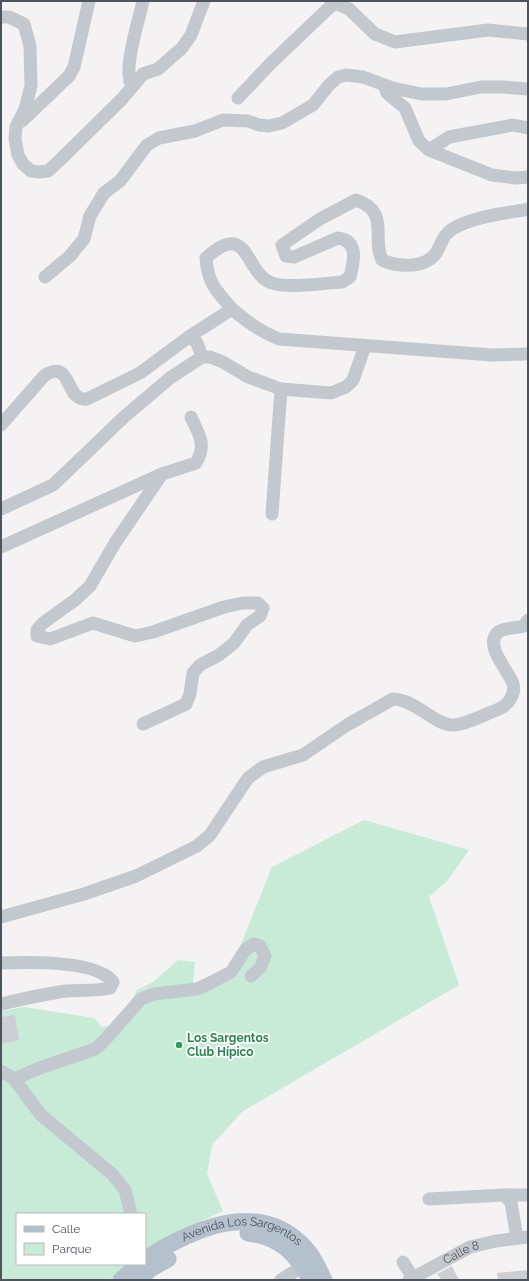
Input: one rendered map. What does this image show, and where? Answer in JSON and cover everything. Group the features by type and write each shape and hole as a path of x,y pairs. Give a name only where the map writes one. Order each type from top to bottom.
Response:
{"main road":[{"name":"Avenida Los Sargentos","path":"121,1280 144,1267 202,1241 222,1233 241,1232 255,1234 281,1244 324,1280"}],"street":[{"path":"16,126 68,76 74,67 89,1"},
{"path":"132,86 129,81 129,66 143,1"},
{"path":"1,17 9,17 24,24 30,46 31,86 25,109 16,126 15,139 18,155 23,164 31,171 39,172 48,171 122,99 144,74 158,69 182,48 192,35 204,1"},
{"path":"238,98 333,2 349,9 375,34 395,42 488,30 528,34"},
{"path":"45,277 70,256 84,239 90,216 104,193 120,181 147,145 159,138 195,131 223,120 248,121 264,126 282,123 314,105 329,85 338,77 346,75 363,77 384,85 421,94 446,94 481,87 528,89"},
{"path":"384,85 386,93 405,108 419,141 429,150 492,175 516,178 528,177"},
{"path":"429,150 449,137 513,125 528,128"},
{"path":"527,354 492,354 279,339 262,332 232,309 215,288 207,274 206,258 218,247 234,244 243,248 262,277 271,283 282,286 342,282 350,277 355,257 351,243 345,239 338,238 294,257 286,256 282,245 320,219 356,200 366,203 374,211 379,230 378,252 382,260 400,266 418,264 426,260 435,254 444,235 472,220 528,209"},
{"path":"1,425 44,376 51,371 57,370 63,373 75,396 82,400 87,399 140,373 190,336 232,309"},
{"path":"190,336 197,343 202,357"},
{"path":"1,509 53,485 124,417 170,378 202,357 210,357 224,362 248,377 281,389 331,393 346,387 353,380 364,346"},
{"path":"272,514 281,389"},
{"path":"1,547 162,474 196,462 202,452 202,440 191,417"},
{"path":"143,724 186,704 190,694 193,673 200,665 219,655 234,643 247,625 260,616 263,608 258,603 243,603 224,607 153,632 135,636 92,623 50,639 37,636 37,630 43,623 75,600 90,586 115,543 162,474"},
{"path":"1,917 84,894 129,878 197,846 210,835 248,778 263,767 303,755 347,725 393,699 413,704 443,723 454,725 502,708 510,701 514,692 514,684 505,671 496,651 494,640 497,633 501,630 524,626 528,620"},
{"path":"14,1079 37,1069 95,1049 104,1041 141,999 154,994 197,989 208,984 231,972 246,949 254,944 260,946 265,956 260,968 251,976"},
{"path":"1,963 33,962 76,965 108,976 113,982 110,988 103,990 88,989 53,993 1,1004"},
{"path":"1,1071 14,1079 41,1115 112,1174 125,1190 131,1213"},
{"path":"504,1195 511,1202 522,1238"},
{"path":"429,1200 504,1195 528,1195"},
{"name":"Calle 8","path":"411,1279 470,1248 496,1241 522,1238"},
{"path":"403,1262 411,1279"},
{"path":"282,1280 309,1269"}],"green space":[{"name":"Los Sargentos Club Hípico","path":"364,820 469,850 448,880 429,897 459,985 243,1111 212,1145 207,1174 223,1211 146,1248 146,1213 16,1213 16,1265 130,1265 109,1280 1,1280 1,1011 24,1007 94,1018 102,1027 115,1025 126,1012 137,990 153,982 178,960 195,962 193,983 200,986 231,969 272,867"}],"building":[{"path":"15,1015 19,1040 1,1044 1,1017"},
{"path":"452,1266 459,1280 442,1280 437,1274"},
{"path":"528,1270 528,1279 498,1280 497,1273"}],"place":[{"name":"Los Sargentos Club Hípico","path":"179,1045"}]}
